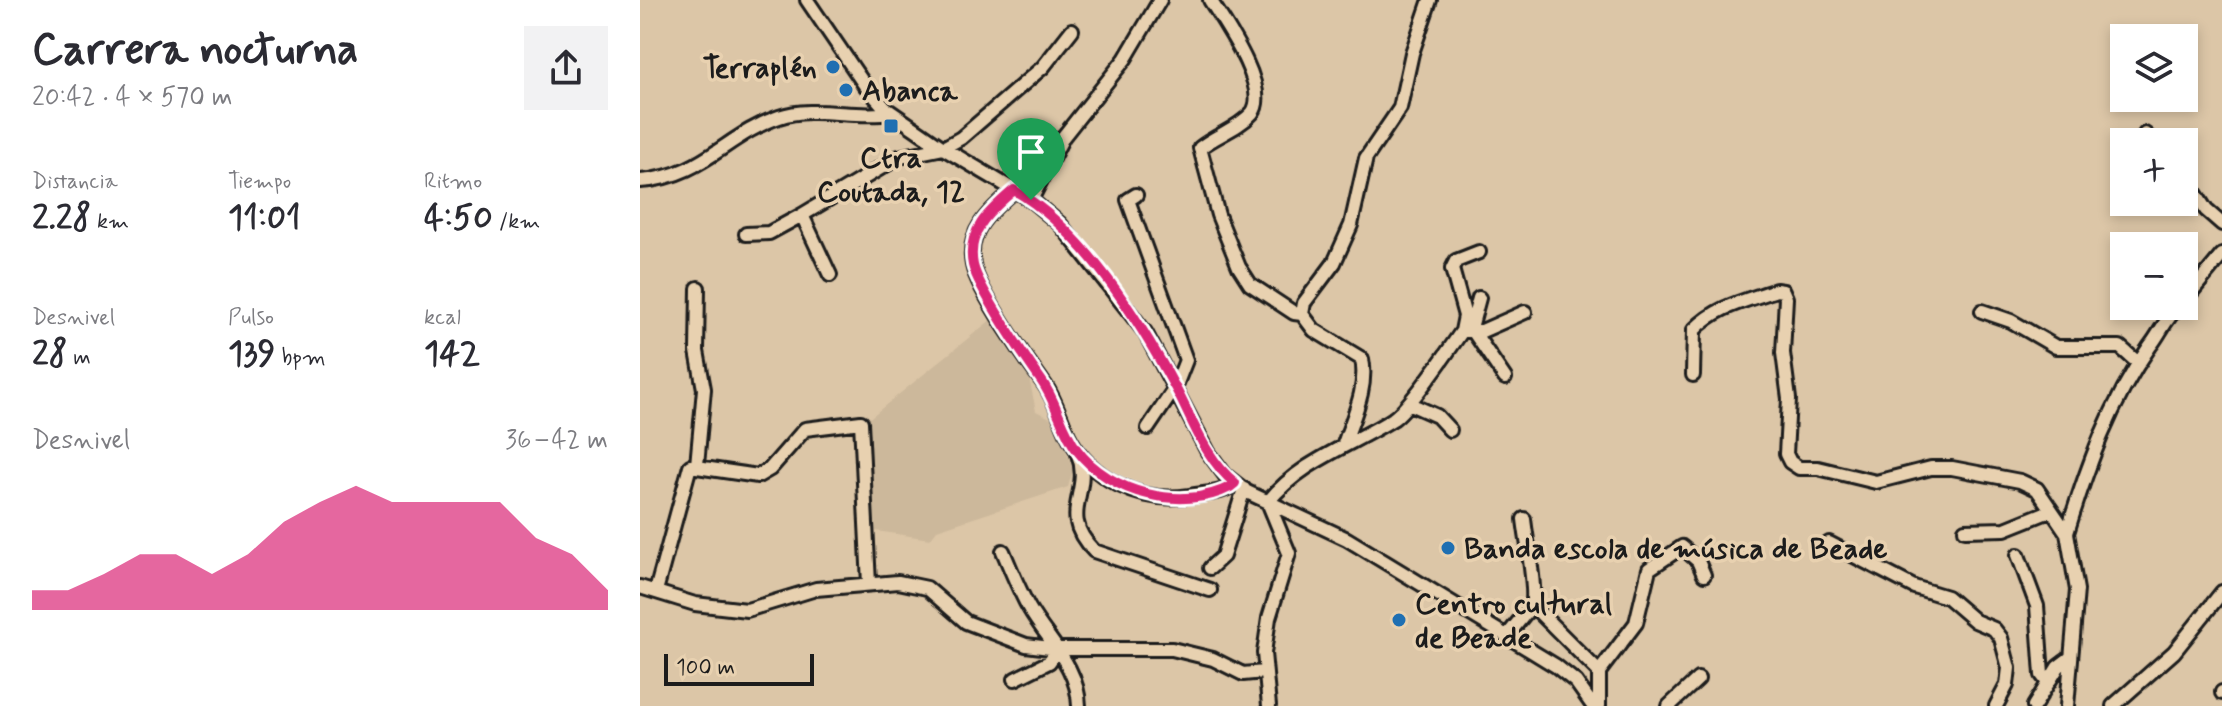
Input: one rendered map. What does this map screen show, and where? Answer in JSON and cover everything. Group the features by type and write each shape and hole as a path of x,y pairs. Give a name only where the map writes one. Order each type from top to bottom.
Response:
{"street":[{"path":"807,0 864,84 891,113 1031,200 1060,224 1145,332 1208,452 1239,486 1347,539 1507,636 1568,675 1596,706"},
{"path":"1031,200 1063,137 1125,59 1160,0"},
{"path":"1210,0 1246,63 1257,102 1252,112 1236,127 1200,148 1218,215 1250,284 1294,313 1302,314 1314,330 1362,359 1365,372 1361,394 1344,444"},
{"path":"1302,314 1304,303 1334,263 1351,225 1366,158 1400,108 1412,53 1430,0"},
{"path":"746,234 769,233 899,157 943,148 961,138 1043,67 1072,30"},
{"path":"640,181 678,175 781,117 806,112 854,116 891,113"},
{"path":"1014,190 984,216 978,228 973,264 1023,355 1054,398 1077,451 1083,481 1074,515 1084,541 1094,551 1210,590"},
{"path":"1136,195 1128,200 1157,289 1186,360 1175,388 1148,428"},
{"path":"2198,198 2206,210 2222,224"},
{"path":"802,215 830,275"},
{"path":"1479,252 1456,261 1452,269 1466,330 1505,378"},
{"path":"2198,284 2222,255"},
{"path":"697,465 704,389 697,351 698,288"},
{"path":"1693,375 1694,330 1706,317 1718,309 1776,290 1783,291 1786,298 1784,379 1789,399 1786,454 1790,462 1799,468 1818,468 1876,482 1931,468 1952,468 2020,481 2037,489 2067,533"},
{"path":"1268,502 1293,477 1344,444 1395,418 1410,404 1466,330 1479,298"},
{"path":"1982,311 2011,321 2056,347 2120,347 2137,362"},
{"path":"1466,330 1482,331 1525,312"},
{"path":"2067,706 2077,590 2067,533 2094,446 2137,362 2152,345 2164,320"},
{"path":"1410,404 1437,416 1450,430"},
{"path":"656,591 686,471 697,465 758,476 770,469 805,429 861,422 869,584"},
{"path":"1077,451 1107,479 1158,498 1239,486"},
{"path":"1210,568 1223,556 1239,486"},
{"path":"1268,502 1289,553 1269,618 1264,672 1269,706"},
{"path":"1965,530 2005,529 2050,511"},
{"path":"1507,636 1532,605 1535,590 1527,562 1524,519"},
{"path":"1829,543 1914,587 1947,597 1975,621 1994,629 2001,638 2009,668 2007,685 1996,706"},
{"path":"1596,706 1599,672 1636,623 1649,569 1682,547 1698,561 1704,575"},
{"path":"1003,551 1030,611 1058,649 1079,687 1079,706"},
{"path":"2018,555 2037,606 2042,675 2048,683"},
{"path":"640,587 695,604 747,610 816,589 898,582 919,585 936,593 966,622 1026,645 1058,649 1172,649 1213,659 1243,674 1264,672"},
{"path":"2113,706 2174,652 2222,592"},
{"path":"1532,605 1599,672"},
{"path":"1015,679 1049,662 1058,649"},
{"path":"2034,706 2058,667 2070,658"},
{"path":"1669,706 1698,679"}],"shaded area":[{"path":"992,319 1028,373 1036,411 1054,420 1073,469 1068,487 937,530 930,539 870,530 866,421"}],"place":[{"name":"Terraplén","path":"833,67"},
{"name":"Abanca","path":"846,90"},
{"name":"Ctra Coutada, 12","path":"891,126"},
{"name":"Banda escola de música de Beade","path":"1448,548"},
{"name":"Centro cultural de Beade","path":"1399,620"}],"route":[{"path":"1014,190 1031,200 1060,224 1145,332 1208,452 1235,483 1226,490 1173,499 1158,498 1107,479 1077,451 1054,398 1023,355 973,264 978,228 984,216 1014,190"}]}
